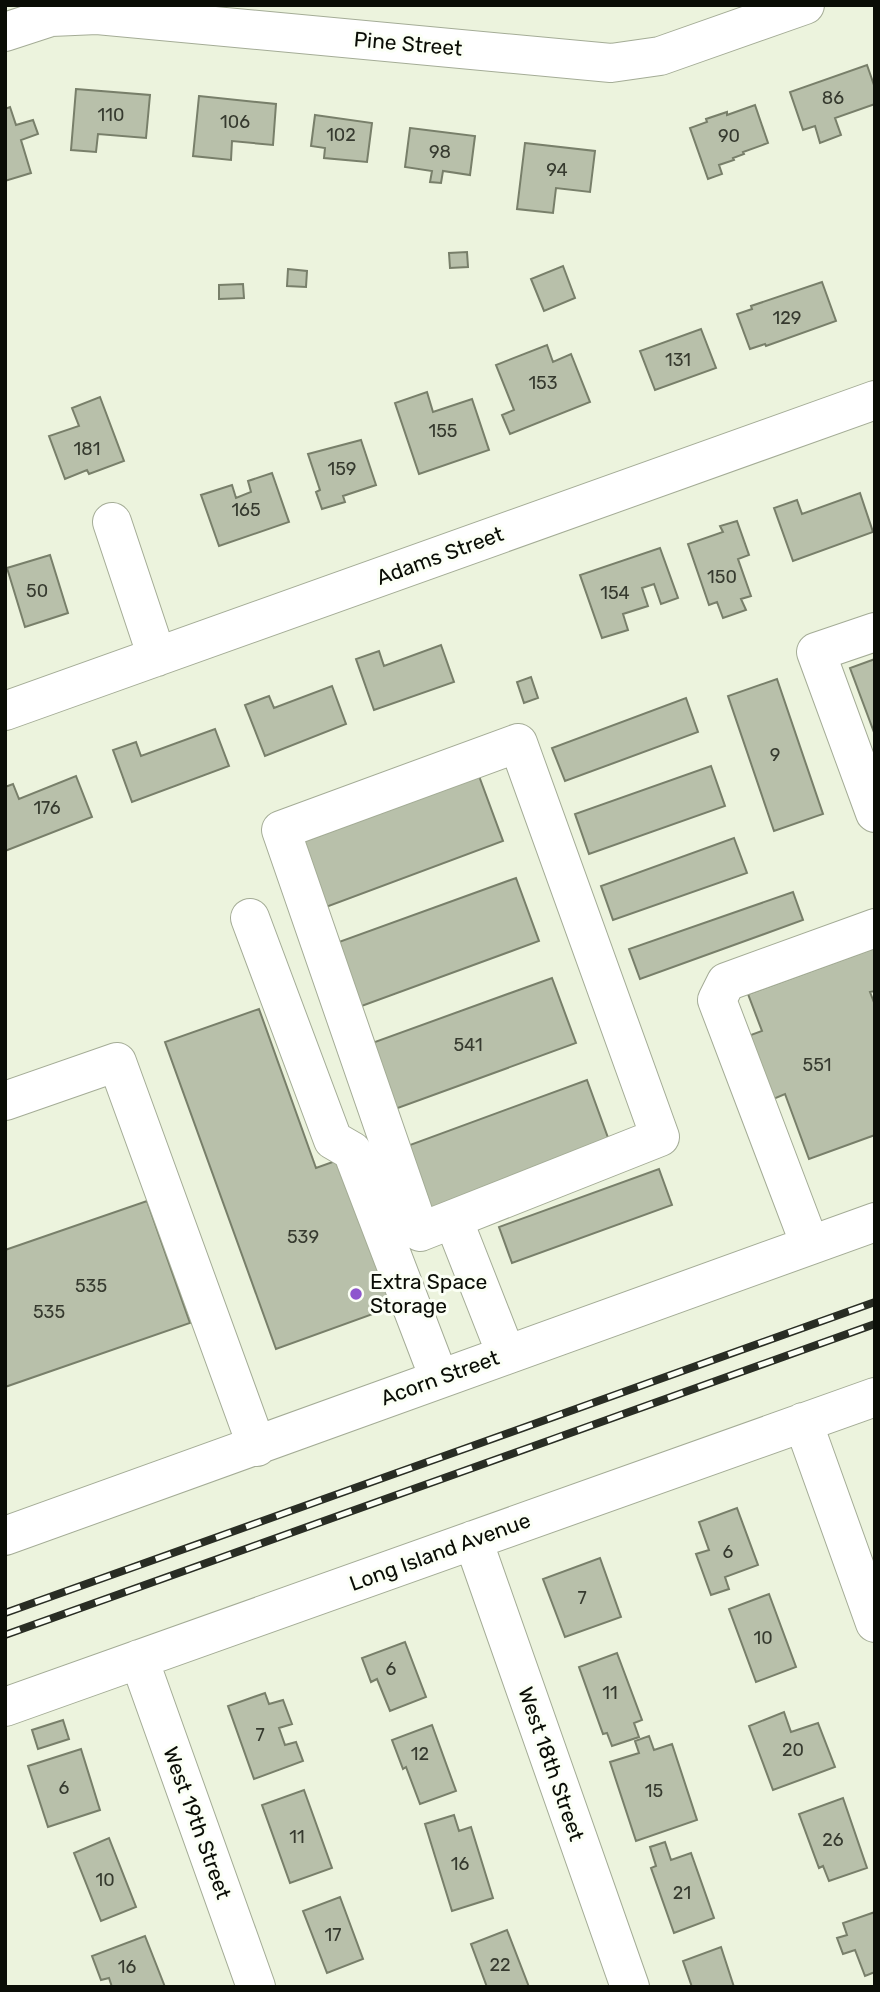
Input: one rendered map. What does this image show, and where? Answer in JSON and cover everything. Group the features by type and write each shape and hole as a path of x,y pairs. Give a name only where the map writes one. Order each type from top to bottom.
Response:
{"street":[{"name":"Pine Street","path":"5,32 51,17 97,15 611,63 660,56 805,5"},
{"name":"Adams Street","path":"5,712 875,400"},
{"path":"111,522 157,657"},
{"path":"875,632 816,652 875,813"},
{"path":"518,743 660,1137 453,1219 420,1232 281,830 518,743"},
{"path":"250,918 333,1140 352,1151 439,1378"},
{"path":"810,1245 717,1000 726,982 875,928"},
{"path":"5,1101 117,1062 257,1447"},
{"path":"453,1219 506,1354"},
{"name":"Acorn Street","path":"5,1536 875,1222"},
{"name":"Long Island Avenue","path":"5,1707 875,1397"},
{"path":"803,1422 875,1623"},
{"name":"West 18th Street","path":"472,1540 630,1987"},
{"name":"West 19th Street","path":"139,1659 256,1987"}],"building":[{"path":"867,65 875,88 875,104 835,118 841,135 820,143 815,126 803,130 790,92"},
{"path":"76,89 150,95 146,138 98,134 96,152 71,150"},
{"path":"199,96 276,104 273,145 232,141 231,160 193,156"},
{"path":"755,105 768,143 719,165 722,174 708,179 690,128 707,122 706,119"},
{"path":"10,107 16,125 33,120 38,134 21,140 31,173 5,181 5,109"},
{"path":"315,115 372,123 367,162 324,158 325,148 311,146"},
{"path":"410,128 475,136 470,175 443,171 441,183 430,182 432,171 405,167"},
{"path":"525,143 595,151 590,192 556,188 553,213 517,209"},
{"path":"467,252 468,267 450,268 449,253"},
{"path":"563,266 575,298 544,311 531,279"},
{"path":"288,269 307,271 306,287 287,286"},
{"path":"822,282 836,321 766,346 765,344 750,349 737,314 752,309 751,306"},
{"path":"243,284 244,298 219,299 219,285"},
{"path":"701,329 716,368 655,390 640,351"},
{"path":"547,345 553,362 571,354 590,402 510,434 502,415 514,410 496,365"},
{"path":"427,392 433,412 472,399 489,450 419,474 395,403"},
{"path":"100,397 124,461 89,474 87,470 65,479 49,436 79,426 72,408"},
{"path":"361,440 376,485 343,496 345,502 322,509 316,492 320,490 308,454"},
{"path":"272,473 289,522 219,546 201,495 232,485 236,498 251,492 248,481"},
{"path":"860,493 873,532 793,561 774,508 797,500 802,514"},
{"path":"737,521 749,555 738,559 751,596 741,599 746,610 723,618 717,602 709,605 688,544 723,532 720,526"},
{"path":"660,548 678,598 661,604 654,584 642,588 648,606 623,614 628,630 602,638 580,575"},
{"path":"50,555 68,613 25,627 7,568"},
{"path":"441,645 454,682 374,710 356,659 379,651 384,666"},
{"path":"875,659 875,735 850,668"},
{"path":"531,677 538,698 524,703 517,682"},
{"path":"777,679 823,814 774,831 728,696"},
{"path":"332,686 346,724 265,756 245,705 269,696 274,708"},
{"path":"686,698 698,732 565,781 552,748"},
{"path":"215,729 229,766 132,802 113,750 136,742 141,756"},
{"path":"711,766 725,806 589,854 575,814"},
{"path":"76,776 92,817 5,851 5,787 13,784 19,799"},
{"path":"479,776 503,841 326,907 302,842"},
{"path":"734,838 747,873 613,920 601,886"},
{"path":"516,878 539,941 348,1011 325,947"},
{"path":"793,892 803,920 640,979 629,949"},
{"path":"874,948 875,991 870,992 875,1005 875,1135 809,1159 785,1094 771,1100 748,1036 762,1031 748,994"},
{"path":"552,978 576,1043 384,1113 361,1047"},
{"path":"259,1009 316,1168 341,1159 395,1306 276,1349 165,1042"},
{"path":"587,1080 611,1146 422,1214 399,1149"},
{"path":"659,1169 672,1205 512,1263 499,1227"},
{"path":"147,1201 190,1323 5,1387 5,1250"},
{"path":"737,1508 758,1565 725,1577 729,1589 711,1595 696,1554 709,1550 699,1522"},
{"path":"600,1558 621,1617 565,1637 543,1579"},
{"path":"769,1594 796,1667 756,1682 729,1609"},
{"path":"405,1642 426,1697 390,1711 377,1679 371,1682 362,1658"},
{"path":"617,1653 642,1720 634,1723 639,1737 612,1746 607,1733 603,1734 579,1667"},
{"path":"265,1693 269,1704 283,1700 292,1724 279,1728 285,1745 296,1742 303,1761 254,1779 228,1706"},
{"path":"784,1712 791,1732 818,1723 835,1767 773,1790 749,1726"},
{"path":"63,1720 69,1739 38,1749 32,1730"},
{"path":"432,1725 456,1791 420,1804 392,1740"},
{"path":"649,1736 654,1750 672,1744 697,1820 636,1841 610,1762 639,1753 635,1741"},
{"path":"81,1749 100,1810 48,1827 28,1766"},
{"path":"304,1790 332,1868 290,1883 262,1805"},
{"path":"843,1798 867,1868 829,1881 823,1866 819,1868 799,1814"},
{"path":"454,1815 459,1831 471,1827 493,1898 452,1911 425,1824"},
{"path":"109,1838 136,1907 101,1921 74,1853"},
{"path":"665,1842 671,1860 691,1853 714,1918 674,1933 651,1868 656,1866 650,1847"},
{"path":"340,1897 363,1959 327,1973 303,1911"},
{"path":"875,1912 875,1972 865,1976 855,1950 843,1954 837,1938 847,1935 843,1923"},
{"path":"507,1930 529,1987 487,1987 471,1944"},
{"path":"145,1936 165,1987 112,1987 109,1978 101,1980 92,1956"},
{"path":"721,1947 734,1987 692,1987 683,1961"}],"railway":[{"path":"5,1613 875,1302"},
{"path":"5,1635 875,1324"}],"place":[{"name":"Extra Space Storage","path":"356,1294"}]}
